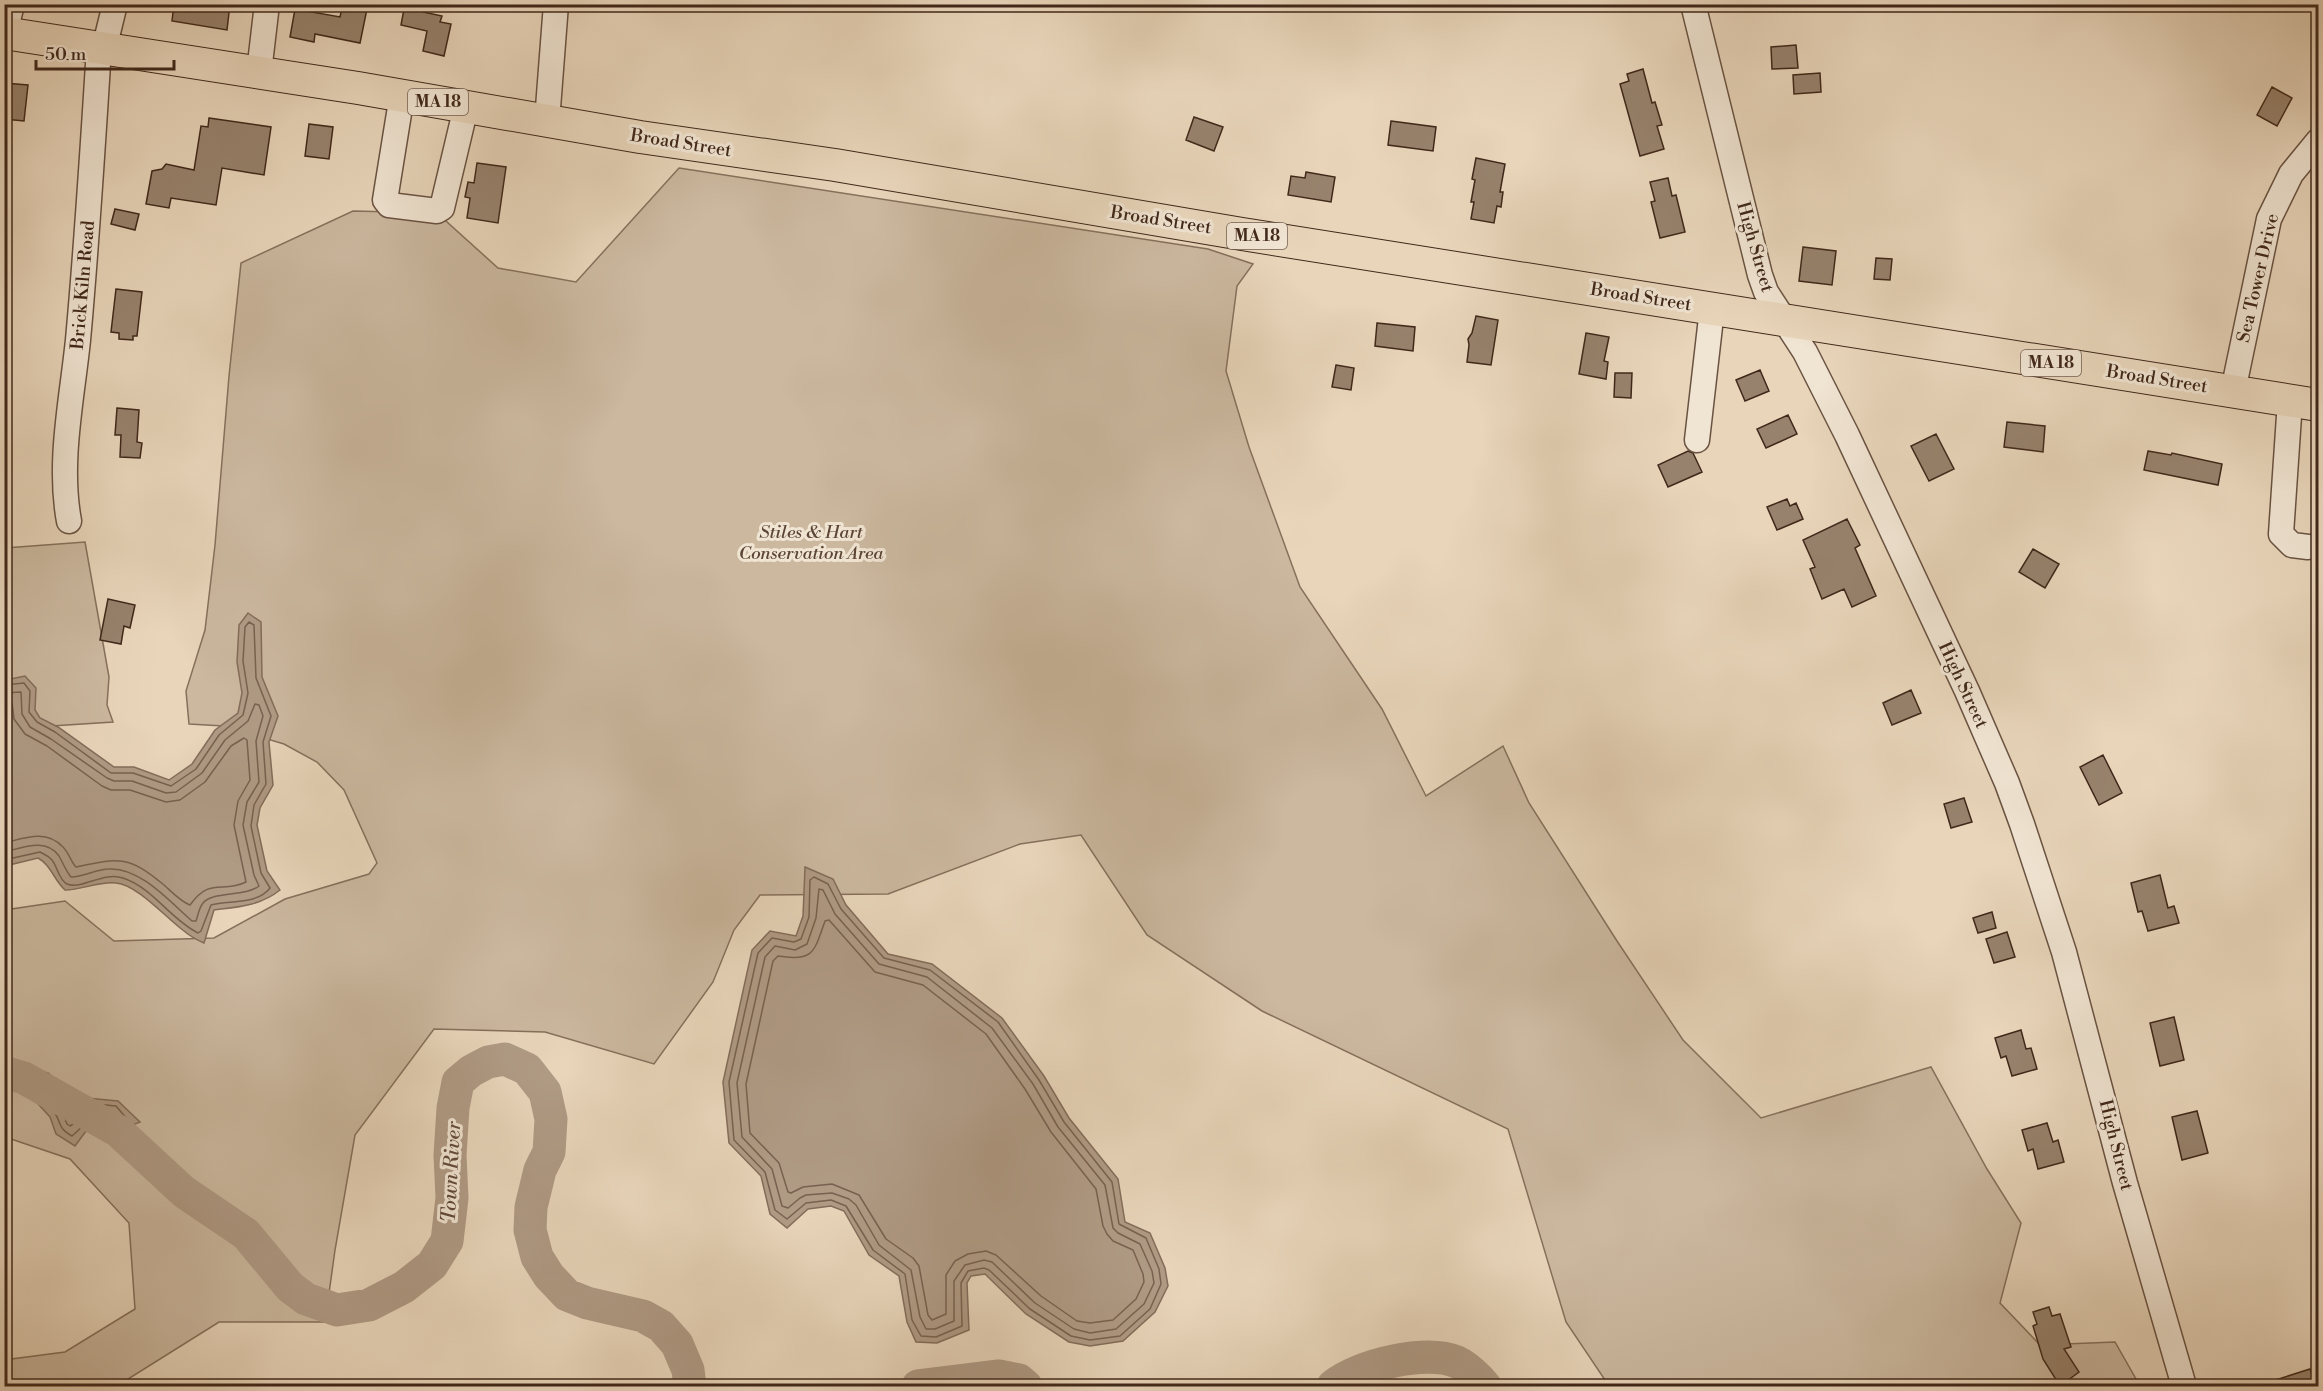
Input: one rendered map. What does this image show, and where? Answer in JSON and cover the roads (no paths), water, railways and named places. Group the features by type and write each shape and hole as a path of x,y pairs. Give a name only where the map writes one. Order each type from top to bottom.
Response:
{"main road":[{"name":"Broad Street","path":"7,23 102,48 2304,403"}],"street":[{"name":"Brick Kiln Road","path":"69,521 65,458 87,235 102,48 114,4"},
{"path":"259,72 267,4"},
{"path":"547,121 556,4"},
{"name":"High Street","path":"1693,4 1766,292 1805,352 1847,435 1983,728 2022,824 2064,952 2125,1184 2184,1386"},
{"path":"402,95 385,200 389,206 437,211 442,208 466,106"},
{"name":"Sea Tower Drive","path":"2234,391 2269,219 2291,174 2319,141"},
{"path":"1697,440 1712,309"},
{"path":"2304,403 2281,534 2292,545 2308,547"}],"water":[{"path":"248,613 261,622 262,677 278,716 269,742 273,785 260,808 257,825 267,871 280,890 257,903 214,910 204,943 189,935 142,896 124,885 103,883 65,890 38,858 5,866 5,680 25,676 36,688 35,710 40,718 58,727 114,767 134,767 169,780 192,764 215,730 238,713 242,693 237,662 239,625"},
{"path":"805,867 833,879 846,905 888,954 932,964 1002,1018 1044,1076 1069,1118 1118,1179 1125,1222 1150,1233 1165,1268 1168,1286 1155,1312 1123,1341 1090,1346 1069,1342 1026,1314 985,1274 971,1276 967,1283 969,1330 937,1343 916,1342 907,1322 899,1276 869,1255 844,1211 831,1206 808,1209 787,1228 770,1214 761,1176 729,1143 723,1082 752,950 770,931 796,936 803,916"},
{"path":"5,1062 48,1073 76,1097 118,1101 140,1122 118,1131 86,1131 75,1146 56,1134 50,1117 29,1094 5,1082"}],"waterway":[{"name":"Town River","path":"4,1072 24,1078 118,1131 184,1192 246,1234 290,1287 306,1299 337,1310 369,1305 404,1287 432,1265 447,1241 452,1198 450,1155 453,1108 458,1082 471,1071 488,1062 505,1059 527,1069 545,1092 551,1119 549,1152 540,1170 531,1207 530,1230 537,1257 549,1276 567,1295 587,1303 643,1316 661,1326 677,1344 688,1370 690,1386"},
{"name":"Town River","path":"1333,1386 1344,1378 1375,1366 1393,1361 1428,1357 1457,1362 1485,1386"},
{"name":"Town River","path":"918,1386 999,1376 1019,1380 1026,1386"}],"park label":[{"name":"Stiles & Hart Conservation Area","path":"811,542"}]}
